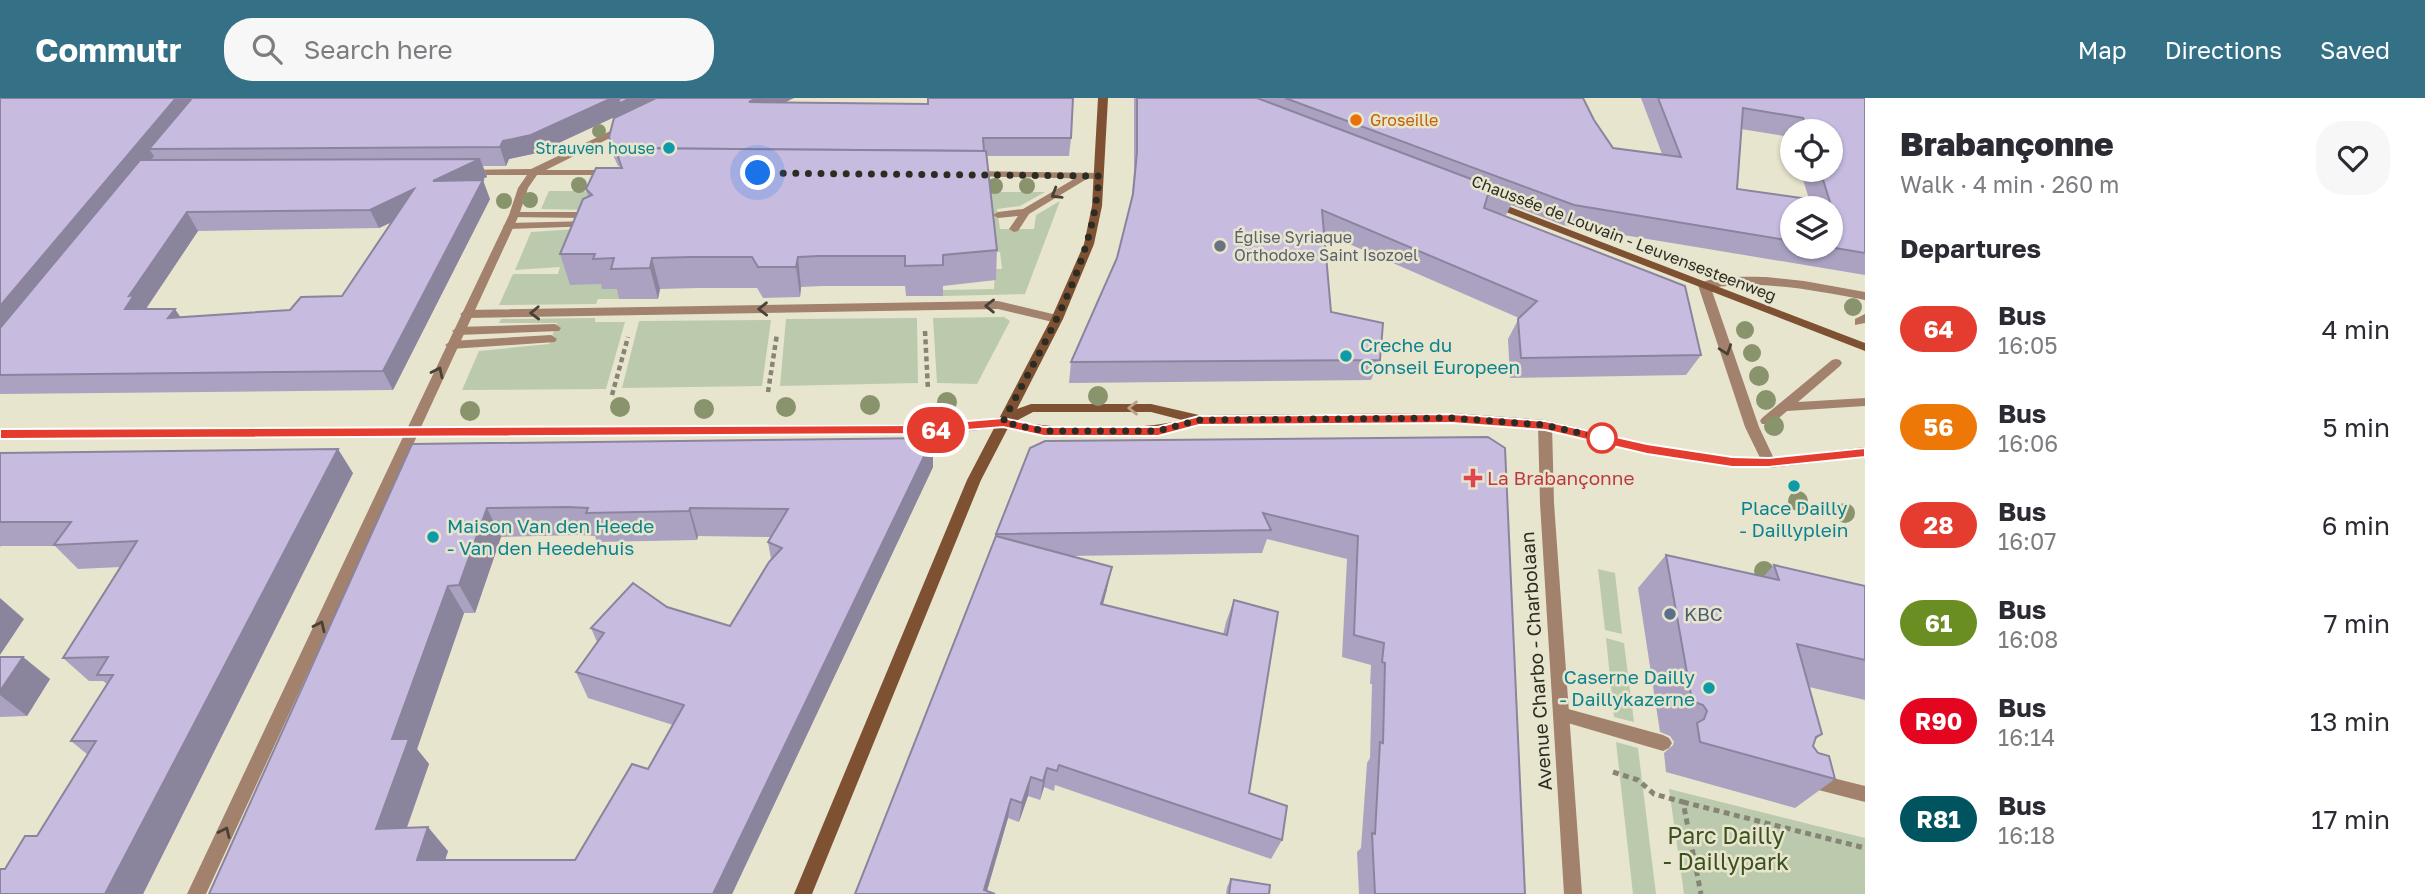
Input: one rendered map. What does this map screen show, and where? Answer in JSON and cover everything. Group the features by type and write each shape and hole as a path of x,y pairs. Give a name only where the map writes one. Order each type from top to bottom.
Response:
{"street":[{"path":"803,894 974,480 1057,319 1089,244 1097,206 1103,98"},
{"path":"196,894 511,220 523,188 535,171 634,122"},
{"path":"454,172 622,173"},
{"path":"962,174 1099,176"},
{"path":"998,219 1025,213 1086,175"},
{"name":"Chaussée de Louvain - Leuvensesteenweg","path":"1480,199 1865,347"},
{"path":"1014,229 1025,213"},
{"path":"1025,213 1027,229"},
{"path":"511,220 595,219"},
{"path":"1769,463 1752,427 1704,285 1741,279 1766,279 1865,296"},
{"path":"466,314 998,305 1057,319"},
{"path":"451,345 553,333 458,331"},
{"path":"1767,421 1836,363"},
{"path":"1785,407 1865,402"},
{"path":"0,434 409,434 948,429 1003,422 1031,408 1151,408 1199,420 1452,418 1545,425 1647,449 1732,462 1769,463 1865,452"},
{"path":"1003,422 1044,431 1158,431 1199,420"},
{"name":"Avenue Charbo - Charbolaan","path":"1545,425 1547,503 1573,894"},
{"path":"1561,714 1662,743"},
{"path":"1787,774 1865,794"}],"path":[{"path":"768,392 780,309"},
{"path":"925,321 928,390"},
{"path":"612,395 619,369"},
{"path":"1613,772 1638,780 1654,794 1865,848"},
{"path":"1683,802 1701,894"}],"green space":[{"path":"549,191 1045,192 1020,206 997,209 1000,229 1034,229 1036,215 1060,201 1025,294 943,296 942,290 994,289 995,269 1002,269 1000,252 993,252 570,284 604,284 603,289 623,289 619,299 598,299 596,304 499,305 513,274 558,274 560,267 515,270 531,232 591,228 592,210 541,209"},
{"path":"1004,317 1010,321 977,384 937,383 933,318"},
{"path":"595,318 595,322 625,322 606,389 462,390 479,351 549,344 557,323 499,323 501,319"},
{"path":"917,318 918,383 780,386 786,319"},
{"path":"771,320 762,386 622,388 639,321"},
{"path":"1598,569 1615,573 1622,634 1605,630"},
{"path":"1606,638 1624,643 1634,722 1614,717"},
{"path":"1616,742 1638,748 1656,894 1633,894"},
{"name":"Parc Dailly - Daillypark","path":"1669,789 1865,838 1865,894 1684,894"}],"building":[{"path":"0,98 176,98 0,306"},
{"path":"192,98 612,98 531,135 503,141 500,147 149,149"},
{"path":"620,98 631,98 618,104"},
{"path":"656,98 757,98 749,102 928,104 928,98 1073,98 1071,138 983,138 984,151 613,148 609,137 614,118"},
{"path":"1137,98 1257,98 1516,196 1489,191 1484,208 1685,286 1701,355 1521,358 1518,319 1537,301 1322,210 1331,312 1383,323 1380,360 1071,362 1117,258 1133,194 1137,152"},
{"path":"1285,98 1583,98 1613,148 1681,157 1658,98 1865,98 1865,253 1843,249 1843,196 1828,196 1824,182 1843,182 1843,119 1803,119 1743,108 1737,189 1787,196 1780,196 1780,239 1574,205"},
{"path":"615,148 986,151 997,250 943,255 943,265 905,266 905,256 819,256 798,257 796,267 758,267 752,257 692,257 652,258 650,268 611,269 614,258 593,259 595,254 560,254 583,199 592,195 586,189 596,168 622,168"},
{"path":"480,159 433,181 483,180 383,371 0,375 0,328 140,160","holes":["414,189 342,296 301,297 290,310 168,318 175,309 125,309 134,295 129,296 187,212 370,210"]},
{"path":"1488,437 1505,448 1525,894 1375,894 1372,833 1375,834 1380,742 1383,743 1385,663 1382,662 1384,643 1354,635 1358,536 1263,513 1271,530 996,534 1030,448 1045,441"},
{"path":"933,438 713,894 209,894 412,444","holes":["487,508 588,508 586,513 689,511 690,508 788,509 768,542 782,548 769,562 730,626 667,607 633,583 591,628 604,633 576,672 684,705 648,769 632,764 575,860 417,860 428,827 376,829 409,739 392,739 448,586 459,585"]},
{"path":"338,449 105,894 0,894 0,869 5,869 25,836 37,836 96,741 71,741 113,675 97,675 108,657 63,658 137,541 54,545 71,522 0,522 0,453"},
{"path":"996,536 1112,567 1101,604 1227,635 1234,600 1278,612 1249,793 1287,806 1282,840 1059,765 1057,771 1047,768 1043,781 1031,777 1022,803 1011,799 984,890 995,894 855,894"},
{"path":"1666,555 1779,580 1774,565 1865,586 1865,660 1797,644 1822,734 1816,737 1813,746 1818,753 1829,756 1835,779 1700,742 1697,723 1704,719 1707,711 1703,705 1692,701"},
{"path":"0,657 23,657 0,691"},
{"path":"1231,879 1270,885 1269,894 1229,894"}],"bus line":[{"name":"64","path":"0,434 920,430 1003,422 1044,431 1158,431 1199,420 1452,418 1545,425 1647,449 1732,462 1769,463 1865,452"}],"place":[{"name":"Groseille","path":"1356,120"},
{"name":"Strauven house","path":"669,148"},
{"name":"Église Syriaque Orthodoxe Saint Isozoel","path":"1220,246"},
{"name":"Creche du Conseil Europeen","path":"1346,356"},
{"name":"La Brabançonne","path":"1473,478"},
{"name":"Place Dailly - Daillyplein","path":"1794,486"},
{"name":"Maison Van den Heede - Van den Heedehuis","path":"433,537"},
{"name":"KBC","path":"1670,614"},
{"name":"Caserne Dailly - Daillykazerne","path":"1709,688"}],"route":[{"path":"758,173 1099,176 1097,206 1089,244 1046,342 1003,422 1044,431 1158,431 1199,420 1452,418 1545,425 1602,438"}]}
